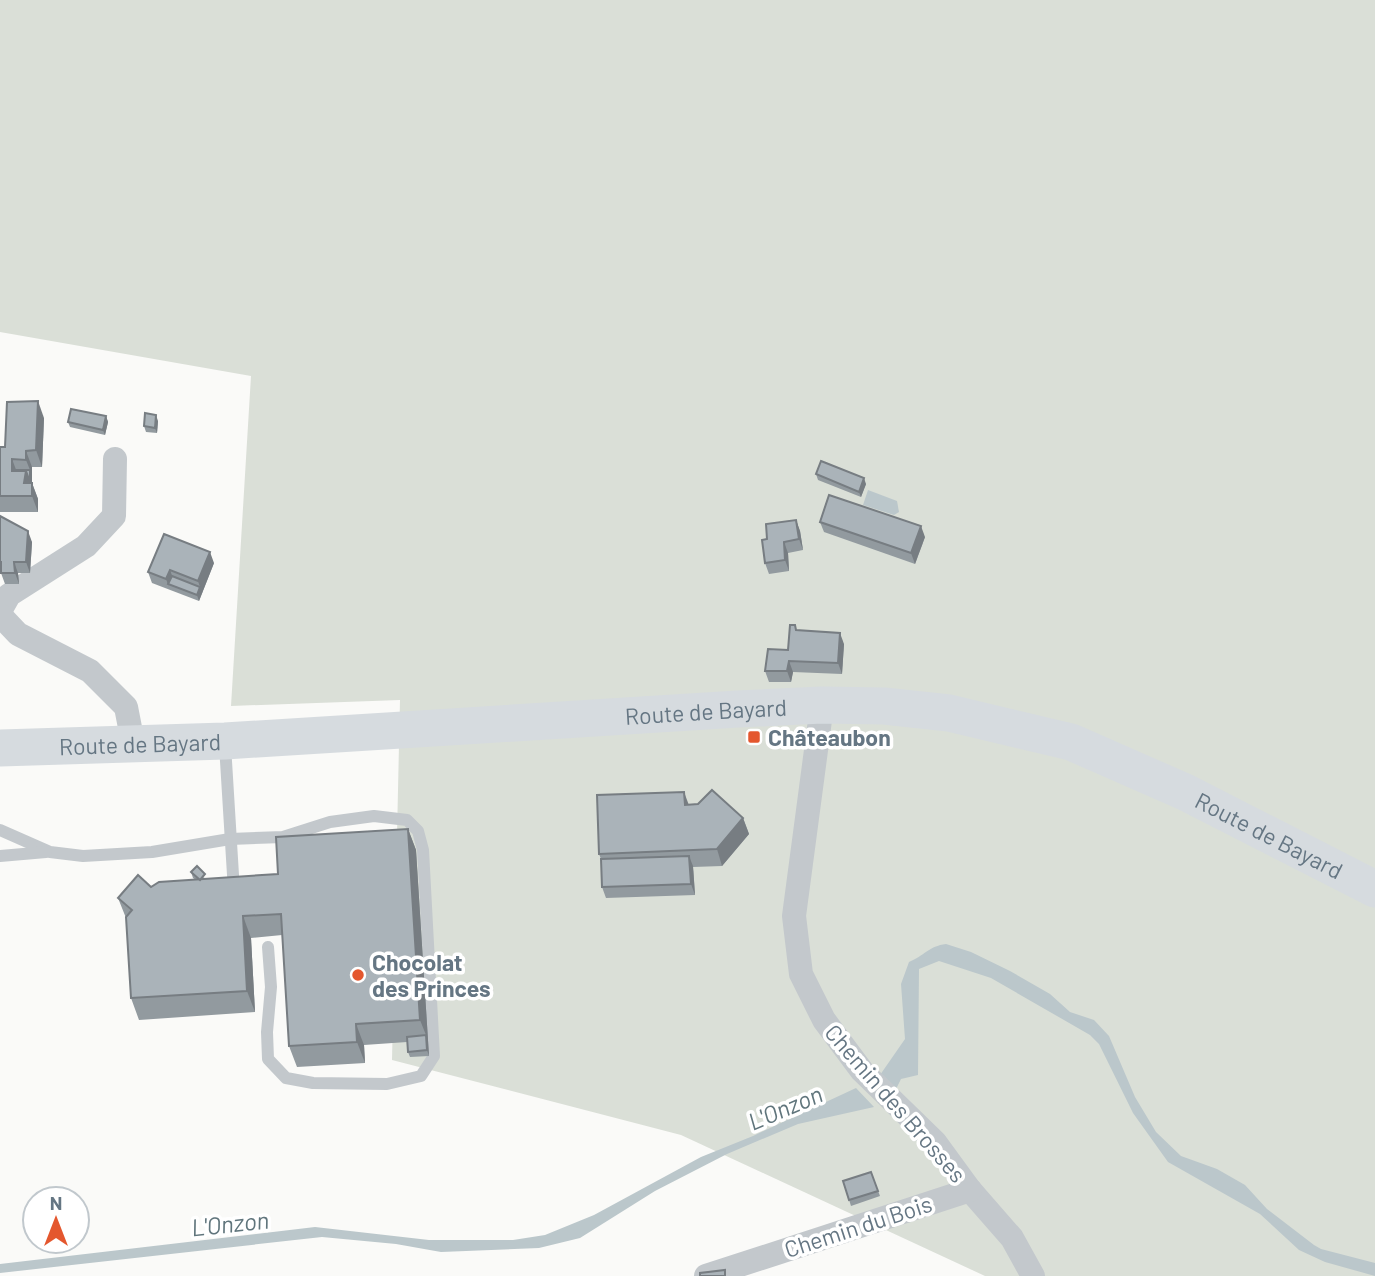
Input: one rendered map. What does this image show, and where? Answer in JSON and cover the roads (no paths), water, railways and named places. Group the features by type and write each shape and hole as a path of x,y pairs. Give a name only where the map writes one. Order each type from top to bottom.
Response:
{"main road":[{"name":"Route de Bayard","path":"0,748 225,741 822,705 884,706 949,713 1071,742 1185,792 1375,889"}],"street":[{"path":"115,459 114,516 86,546 9,595 0,613 18,634 90,671 125,707 133,743"},
{"name":"Chemin des Brosses","path":"822,705 794,916 802,974 824,1020 862,1071 935,1142 970,1190 1012,1238 1034,1276"},
{"name":"Chemin du Bois","path":"706,1276 970,1190"}],"lane":[{"path":"225,741 234,899"},
{"path":"0,856 50,852 83,856 139,853 230,839 283,837 330,822 374,816 407,820 418,831 423,850 434,1056 421,1076 387,1084 313,1083 286,1078 268,1059 267,1032 271,987 268,947"},
{"path":"0,830 50,852"}],"place":[{"name":"Châteaubon","path":"754,737"},
{"name":"Chocolat des Princes","path":"358,975"}],"water label":[{"name":"L'Onzon","path":"785,1107"},
{"name":"L'Onzon","path":"230,1223"}]}
